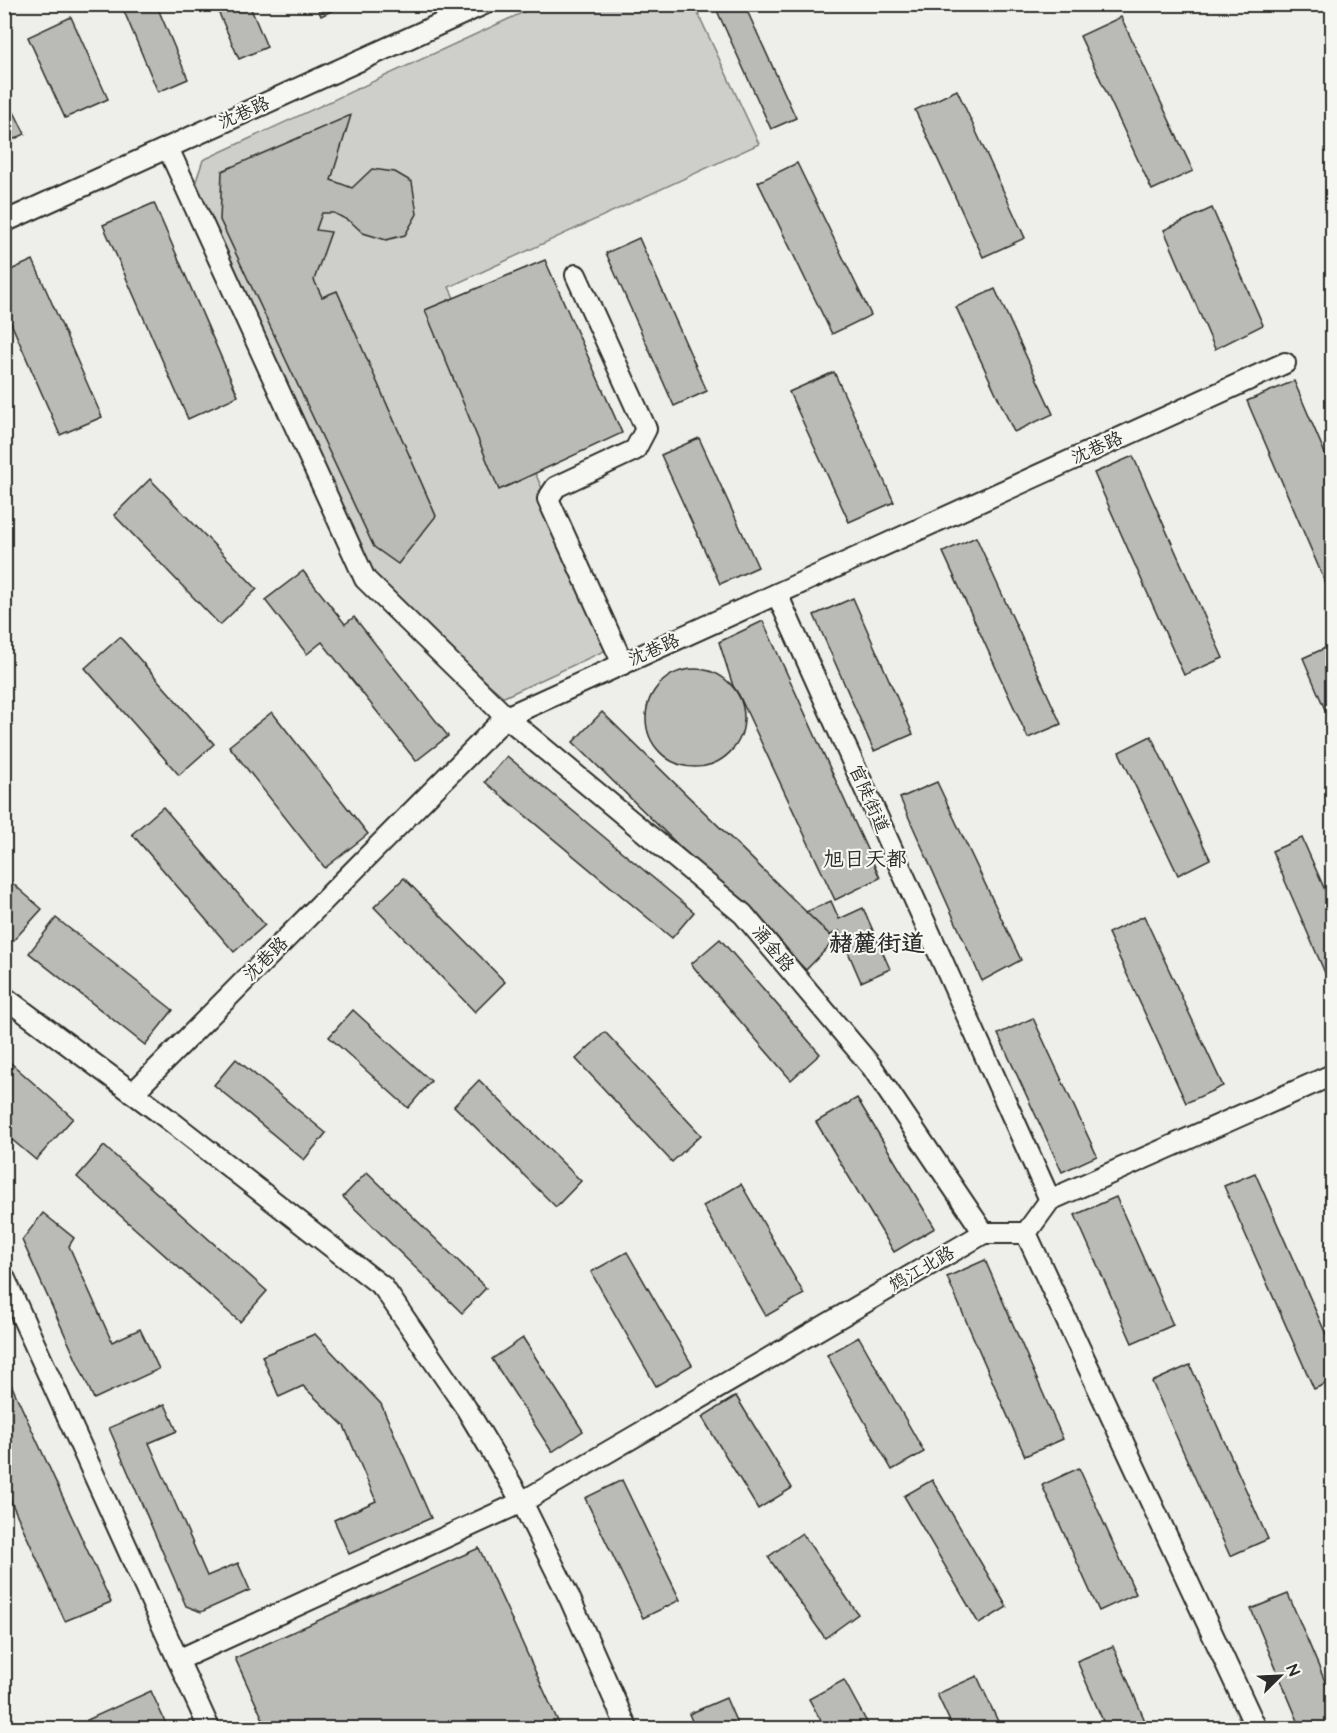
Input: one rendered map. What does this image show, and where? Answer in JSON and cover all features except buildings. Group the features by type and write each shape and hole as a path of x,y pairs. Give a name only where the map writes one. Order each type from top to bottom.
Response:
{"street":[{"name":"沈巷路","path":"4,222 484,4"},
{"name":"涌金路","path":"168,148 365,579 506,717 743,914 872,1067 984,1233"},
{"path":"576,275 646,429 635,450 556,487 548,499 622,664"},
{"name":"沈巷路","path":"133,1093 506,717 1285,363"},
{"name":"官陡街道","path":"777,594 1050,1200"},
{"path":"4,997 133,1093 382,1287 466,1408 522,1502 570,1599 627,1728"},
{"path":"1026,1233 1050,1200 1332,1076"},
{"path":"984,1233 1026,1233"},
{"name":"鸩江北路","path":"178,1660 522,1502 984,1233"},
{"path":"1026,1233 1256,1728"},
{"path":"4,1277 209,1728"}],"shaded area":[{"path":"539,5 694,5 759,144 449,287 615,646 504,697 365,579 195,184 203,160"}],"district":[{"name":"旭日天都","path":"865,859"},
{"name":"赭麓街道","path":"877,944"}]}
